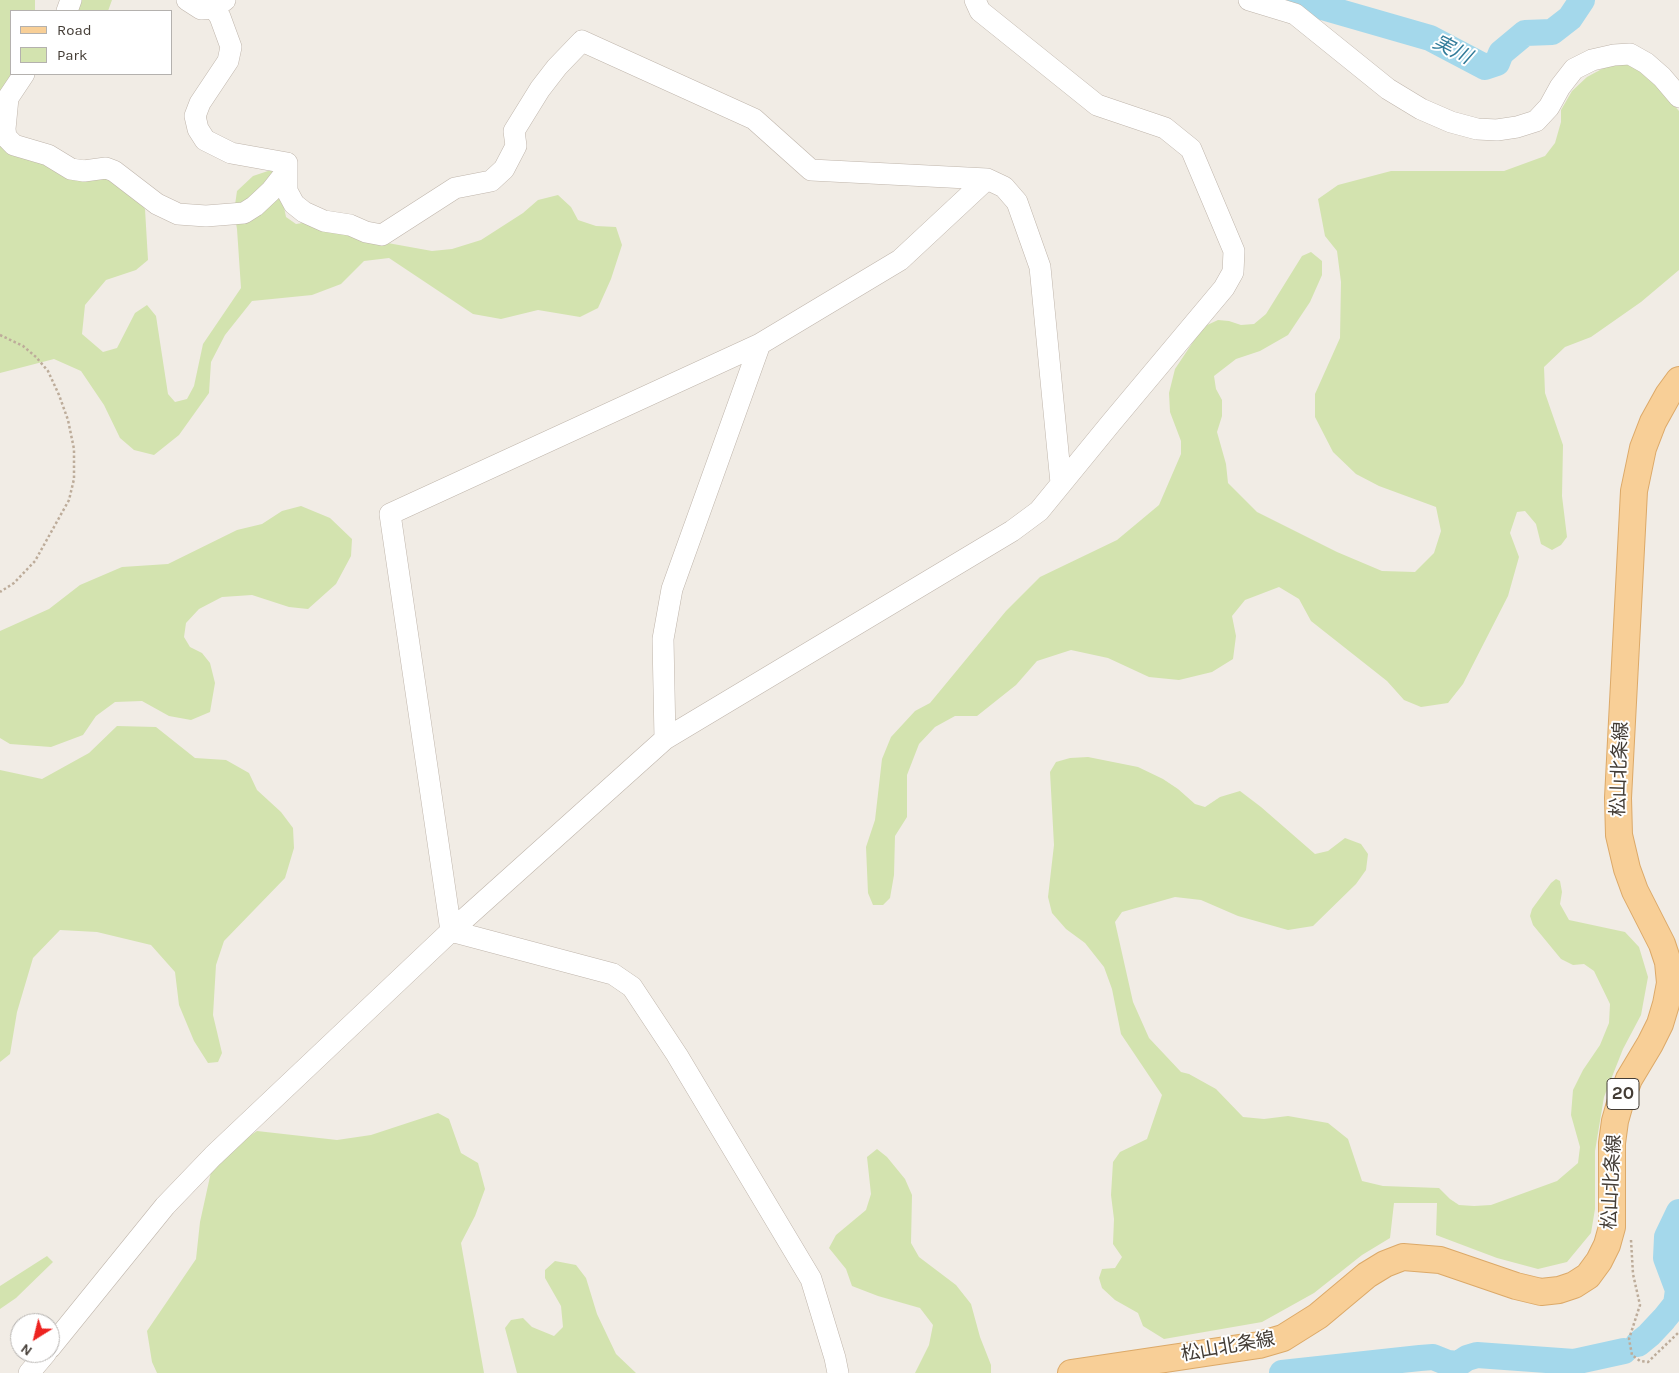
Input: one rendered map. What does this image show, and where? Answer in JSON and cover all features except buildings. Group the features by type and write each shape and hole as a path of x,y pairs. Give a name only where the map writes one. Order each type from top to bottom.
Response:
{"main road":[{"name":"松山北条線","path":"1071,1373 1259,1345 1283,1338 1318,1316 1367,1275 1385,1264 1403,1257 1440,1260 1516,1286 1541,1292 1559,1290 1574,1285 1588,1276 1599,1261 1612,1227 1612,1143 1617,1114 1629,1079 1660,1024 1670,983 1668,962 1662,944 1635,891 1627,869 1619,835 1618,798 1634,491 1643,448 1653,422 1679,380"}],"street":[{"path":"187,0 201,9 220,4 220,17 231,47 228,61 200,103 195,116 198,129 205,140 231,153 287,163"},
{"path":"60,1336 165,1206 199,1170 451,931 665,739 1012,531 1039,511 1224,288 1233,272 1234,250 1191,149 1165,128 1097,105 980,11 975,0"},
{"path":"1249,0 1295,14 1364,70 1404,99 1421,109 1451,122 1477,129 1497,130 1517,127 1536,121 1549,107 1560,87 1574,69 1592,60 1614,56 1630,54 1646,63 1662,77 1679,97"},
{"path":"287,163 288,191 294,204 304,212 324,221 350,225 366,232 382,234 455,188 491,181 504,169 516,146 514,131 540,89 557,67 582,41 754,119 811,170 987,179 1004,186 1017,202 1040,267 1061,483"},
{"path":"23,75 8,98 6,138 14,144 48,155 71,169 84,171 106,168 114,171 157,204 178,214 206,216 244,213 255,206 271,191 282,177 287,163"},
{"path":"451,931 390,514 760,344 900,260 987,179"},
{"path":"665,739 663,639 672,590 760,344"},
{"path":"451,931 613,974 632,987 677,1054 811,1279 838,1373"},
{"path":"29,1373 38,1363"}],"path":[{"path":"0,335 23,346 48,371 68,420 74,450 74,479 69,500 35,561 14,583 0,592"},
{"path":"1630,1238 1633,1274 1640,1305 1630,1339 1632,1355 1640,1361 1648,1362 1679,1332"}],"green space":[{"path":"0,0 35,0 35,10 10,10 10,75 16,75 0,125"},
{"path":"80,0 112,0 108,10 75,10"},
{"path":"1611,64 1632,65 1654,84 1679,111 1679,270 1641,302 1591,337 1565,347 1544,367 1545,393 1563,445 1562,496 1567,537 1561,545 1552,550 1541,544 1536,524 1525,511 1517,512 1510,533 1519,557 1508,596 1463,684 1448,703 1421,707 1404,700 1387,681 1311,621 1299,599 1279,587 1245,600 1232,616 1236,636 1233,659 1212,672 1179,680 1149,677 1108,658 1071,650 1037,661 1016,685 977,716 955,716 935,727 919,744 907,775 907,817 895,836 894,875 890,898 883,905 873,905 868,893 866,847 875,820 882,759 891,737 915,711 930,703 1006,611 1040,577 1117,540 1159,505 1181,454 1181,441 1170,412 1169,393 1175,369 1203,327 1218,320 1241,325 1254,324 1266,314 1302,256 1311,252 1322,261 1322,275 1310,302 1288,335 1260,351 1236,359 1214,376 1216,389 1222,400 1222,416 1217,432 1226,464 1228,483 1257,512 1337,552 1382,571 1415,572 1434,553 1441,531 1436,507 1379,486 1356,474 1333,452 1315,417 1315,394 1340,338 1341,282 1337,251 1325,236 1318,199 1338,185 1391,171 1504,171 1545,156 1555,143 1561,122 1561,110 1572,91 1587,77"},
{"path":"0,127 18,147 121,180 145,209 148,260 136,270 106,280 85,305 82,334 103,352 117,348 135,313 147,305 156,316 168,394 175,402 187,399 194,386 203,344 241,288 234,212 237,191 253,176 271,170 279,183 286,217 296,224 309,222 329,231 360,238 432,251 452,249 481,240 523,213 538,200 558,195 571,207 578,220 596,226 616,227 622,245 611,279 598,308 580,317 538,310 501,319 473,314 389,258 364,261 341,284 312,295 252,301 225,335 211,362 209,393 179,435 154,455 134,450 120,438 104,405 81,371 54,359 0,373"},
{"path":"301,506 330,518 352,539 351,556 336,584 308,609 289,607 252,595 222,597 199,609 186,623 184,637 190,647 202,653 210,663 215,683 210,712 191,720 169,716 142,701 115,702 96,716 83,735 51,747 10,744 0,738 0,631 49,609 80,585 122,567 168,564 237,530 262,524 282,511"},
{"path":"117,726 156,727 195,758 226,760 249,773 257,790 281,812 293,828 294,848 285,878 224,941 216,965 213,1015 222,1053 218,1062 208,1063 194,1041 179,1005 175,972 151,945 97,932 60,930 33,958 17,1012 10,1054 0,1062 0,770 42,779 89,753"},
{"path":"1088,757 1138,767 1163,779 1195,804 1205,807 1220,797 1240,791 1315,854 1328,851 1345,838 1361,844 1368,854 1366,870 1356,884 1313,926 1288,930 1238,916 1201,900 1175,897 1122,912 1115,922 1133,1002 1149,1038 1181,1072 1189,1074 1216,1089 1243,1117 1264,1119 1288,1116 1328,1123 1348,1139 1362,1181 1383,1186 1439,1188 1459,1205 1491,1205 1557,1181 1578,1163 1580,1147 1571,1115 1573,1090 1583,1070 1600,1045 1609,1023 1610,1004 1594,971 1584,964 1573,965 1561,959 1533,925 1530,916 1532,909 1556,879 1560,881 1562,892 1560,904 1569,920 1625,932 1639,947 1648,977 1641,1015 1623,1049 1604,1097 1595,1151 1595,1209 1591,1233 1567,1262 1538,1269 1497,1258 1436,1235 1437,1203 1394,1203 1390,1238 1362,1255 1314,1293 1262,1322 1164,1339 1143,1326 1138,1313 1115,1300 1102,1288 1099,1278 1102,1269 1115,1268 1122,1257 1113,1244 1114,1219 1111,1195 1113,1162 1120,1152 1147,1139 1162,1095 1121,1034 1112,989 1104,967 1085,943 1066,929 1052,913 1048,897 1054,845 1050,772 1056,762 1070,758"},
{"path":"438,1113 449,1119 461,1153 478,1163 485,1189 475,1216 461,1243 484,1373 157,1373 152,1362 147,1331 196,1259 200,1222 211,1172 226,1152 257,1131 337,1140 371,1135"},
{"path":"877,1149 887,1157 905,1179 912,1195 911,1243 919,1257 956,1285 971,1304 980,1337 991,1365 991,1373 915,1373 929,1345 933,1325 920,1308 878,1296 852,1286 846,1269 829,1248 836,1235 866,1210 871,1194 867,1157"},
{"path":"47,1256 53,1262 16,1298 0,1309 0,1286"},
{"path":"555,1261 576,1265 586,1278 597,1314 616,1354 636,1373 517,1373 505,1328 511,1320 523,1318 532,1327 554,1336 563,1327 561,1306 545,1278 545,1270"}],"waterway":[{"name":"実川","path":"1298,0 1430,38 1485,67 1497,63 1501,53 1525,33 1552,32 1570,18 1582,0"},
{"path":"1638,1344 1649,1335 1676,1304 1678,1290 1666,1258 1667,1237 1679,1212"},
{"path":"1282,1373 1433,1357 1448,1363 1458,1364 1467,1358 1477,1355 1574,1362 1624,1351"}]}
